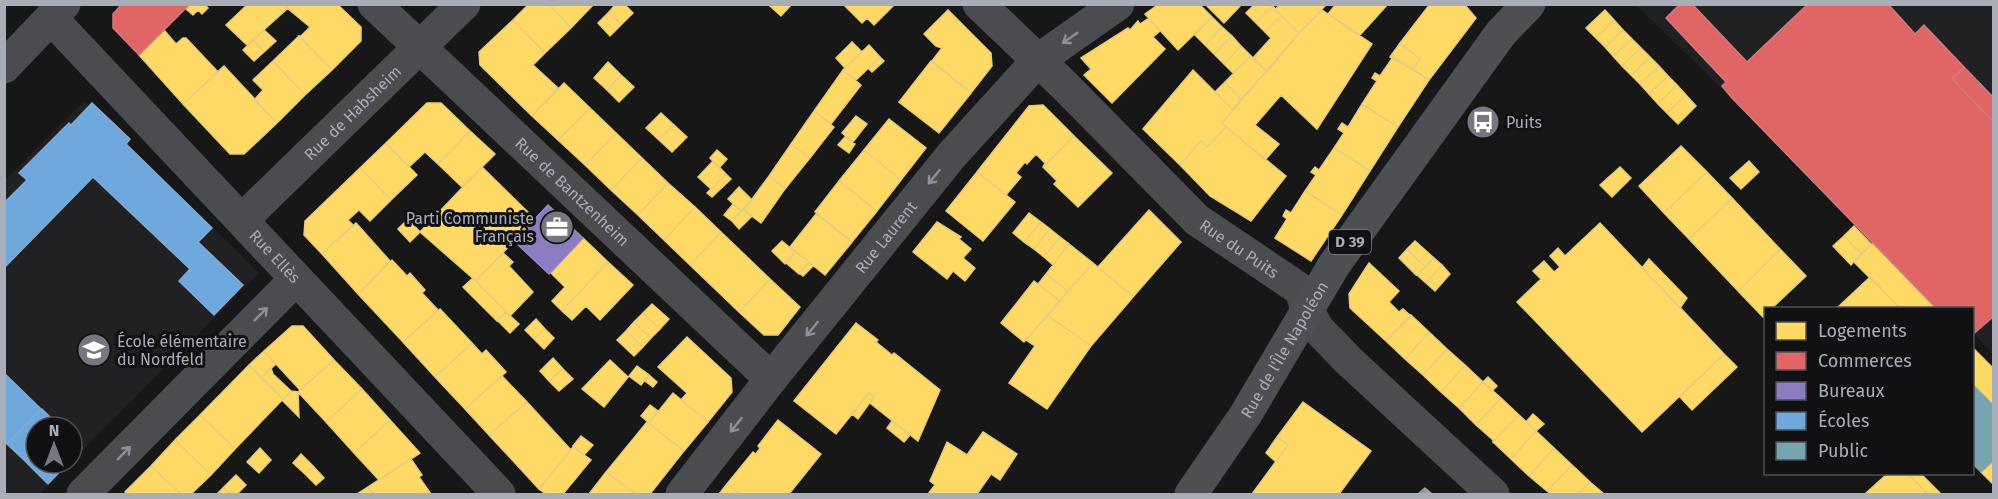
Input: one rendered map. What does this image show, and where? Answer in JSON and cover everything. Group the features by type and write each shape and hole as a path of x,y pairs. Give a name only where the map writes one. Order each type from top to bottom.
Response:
{"main road":[{"name":"Rue de l'Île Napoléon","path":"1191,495 1246,414 1334,265 1500,33 1524,6"}],"street":[{"name":"Rue de Bantzenheim","path":"374,4 771,379"},
{"name":"Rue de Habsheim","path":"242,220 464,4"},
{"name":"Rue du Puits","path":"980,4 1197,220 1301,290 1307,310 1318,329 1349,361 1493,495"},
{"name":"Rue Laurent","path":"682,495 771,379 951,156 1037,61 1118,4"},
{"path":"4,67 57,11"},
{"name":"Rue Ellès","path":"57,11 242,220 499,495"},
{"path":"83,495 296,279"}],"shaded area":[{"path":"1636,5 1993,5 1993,354 1974,334 1974,307 1946,307"},
{"name":"École élémentaire du Nordfeld","path":"84,101 259,273 84,449 84,415 24,415 24,475 58,475 39,494 5,494 5,180"}],"building: Logements":[{"path":"190,4 204,4 208,8 202,14 198,10 193,15 186,9"},
{"path":"248,4 283,4 288,8 247,45 226,25"},
{"path":"288,4 337,4 361,27 361,41 332,70 299,36 310,27 286,7"},
{"path":"529,4 549,4 571,28 545,53 513,20"},
{"path":"549,4 594,4 571,28"},
{"path":"616,4 624,4 633,13 621,25 609,12"},
{"path":"772,4 792,4 781,16 770,6"},
{"path":"843,4 895,4 874,25 867,18 862,23"},
{"path":"1159,4 1199,4 1212,17 1178,50 1145,14"},
{"path":"1205,4 1242,4 1224,23"},
{"path":"1255,4 1273,6 1256,23 1246,13"},
{"path":"1280,4 1327,4 1299,33 1275,10"},
{"path":"1336,4 1388,4 1360,35 1328,14"},
{"path":"1430,4 1464,4 1476,18 1429,80 1413,69 1420,59 1400,43"},
{"path":"1273,6 1281,16 1265,32 1256,23"},
{"path":"948,10 991,53 992,66 971,93 932,61 942,48 936,46 924,34"},
{"path":"1322,10 1372,44 1317,129 1281,95 1255,125 1279,144 1265,160 1222,123 1299,33"},
{"path":"1605,10 1614,20 1596,38 1586,28"},
{"path":"609,12 621,25 610,36 598,23"},
{"path":"1281,16 1299,33 1267,72 1253,58 1271,38 1265,32"},
{"path":"1212,17 1222,27 1205,45 1195,35"},
{"path":"1149,18 1160,31 1153,37 1165,49 1112,103 1084,75 1091,69 1081,58 1128,28 1130,30 1138,21 1140,24"},
{"path":"513,20 545,53 533,65 558,88 532,116 480,65 479,52"},
{"path":"1614,20 1623,30 1605,47 1596,38"},
{"path":"1222,27 1232,36 1214,54 1205,45"},
{"path":"164,30 176,44 186,38 218,72 183,104 139,55"},
{"path":"264,30 276,41 264,52 253,40"},
{"path":"1623,30 1632,39 1613,56 1605,47"},
{"path":"299,36 332,70 305,95 273,61"},
{"path":"1232,36 1241,46 1224,64 1214,54"},
{"path":"1632,39 1641,48 1622,66 1613,56"},
{"path":"253,40 264,52 254,61 243,50"},
{"path":"852,42 862,52 845,68 836,58"},
{"path":"1400,43 1420,59 1413,69 1390,57"},
{"path":"869,45 880,57 856,80 843,70"},
{"path":"1241,46 1251,56 1233,73 1224,64"},
{"path":"1641,48 1650,57 1631,75 1622,66"},
{"path":"1251,56 1267,71 1241,99 1225,82"},
{"path":"880,57 884,61 872,72 868,68"},
{"path":"1393,57 1429,80 1398,127 1362,104 1377,81 1372,78 1375,73 1380,76"},
{"path":"1650,57 1659,66 1640,84 1631,75"},
{"path":"273,61 305,95 277,123 254,100 263,90 253,80"},
{"path":"931,61 971,93 939,133 899,102"},
{"path":"608,62 621,75 607,90 594,78"},
{"path":"224,66 277,123 244,154 230,154 183,104"},
{"path":"1659,66 1668,76 1649,94 1640,84"},
{"path":"843,70 861,85 831,124 814,111"},
{"path":"1193,70 1233,110 1222,123 1226,127 1207,147 1201,141 1180,165 1143,129"},
{"path":"621,75 634,87 619,102 607,90"},
{"path":"1668,76 1677,85 1658,104 1649,94"},
{"path":"1225,82 1241,99 1233,110 1215,92"},
{"path":"564,83 590,108 558,140 532,116"},
{"path":"1677,85 1686,95 1667,113 1658,104"},
{"path":"1686,95 1696,106 1678,124 1667,113"},
{"path":"427,103 441,103 470,131 438,164 425,152 409,167 386,143"},
{"path":"1362,104 1398,127 1370,171 1334,148 1344,133 1338,129 1342,123 1348,127"},
{"path":"1043,105 1074,136 1043,167 1045,163 1036,154 1027,164 1025,162 1016,173 1021,177 1006,195 977,172 1029,106"},
{"path":"590,108 616,133 585,165 558,140"},
{"path":"814,111 834,127 810,158 791,144"},
{"path":"661,113 674,125 659,140 646,128"},
{"path":"856,116 867,124 853,142 842,133"},
{"path":"889,119 926,148 901,180 864,150"},
{"path":"674,125 687,137 672,152 659,140"},
{"path":"1226,127 1286,176 1251,221 1210,196 1180,165 1201,141 1207,147"},
{"path":"470,131 495,154 462,187 438,164"},
{"path":"616,133 642,158 611,190 585,165"},
{"path":"1074,136 1112,173 1078,207 1054,184 1057,181 1043,167"},
{"path":"845,137 855,144 849,153 838,145"},
{"path":"386,143 417,175 391,200 360,168"},
{"path":"791,144 810,158 785,189 769,176"},
{"path":"1681,146 1707,172 1664,213 1639,186"},
{"path":"1334,148 1370,171 1342,215 1305,191 1316,175 1311,172 1315,167 1319,170"},
{"path":"717,150 727,159 719,168 710,158"},
{"path":"864,150 901,180 877,211 839,181"},
{"path":"642,158 668,183 638,215 611,190"},
{"path":"713,161 726,174 711,189 698,177"},
{"path":"1749,161 1759,172 1741,189 1730,178"},
{"path":"482,167 535,219 476,281 420,232"},
{"path":"1620,167 1631,178 1612,197 1600,185"},
{"path":"360,168 391,200 370,221 359,210 348,220 353,225 322,254 304,235 305,221"},
{"path":"977,172 1015,202 983,241 946,211"},
{"path":"1707,172 1732,198 1689,239 1664,213"},
{"path":"726,174 731,179 712,197 707,193"},
{"path":"769,176 785,189 761,223 744,210"},
{"path":"839,181 877,211 852,242 815,212"},
{"path":"668,183 695,207 664,240 638,215"},
{"path":"739,187 752,200 741,211 728,199"},
{"path":"1305,191 1342,215 1311,261 1275,238 1287,219 1283,216 1286,210 1291,213"},
{"path":"1732,198 1780,249 1738,291 1689,239"},
{"path":"733,204 741,211 732,221 724,215"},
{"path":"695,207 721,232 690,265 664,240"},
{"path":"743,209 752,216 739,229 732,221"},
{"path":"1149,210 1181,242 1133,297 1098,267"},
{"path":"1029,213 1041,222 1024,242 1013,233"},
{"path":"816,214 852,242 825,275 790,247"},
{"path":"408,219 420,232 410,242 398,229"},
{"path":"937,222 961,237 959,239 971,249 963,258 975,268 965,281 953,271 947,279 913,252"},
{"path":"1041,222 1050,229 1034,249 1024,242"},
{"path":"356,223 390,261 358,294 322,254"},
{"path":"1600,223 1724,354 1642,432 1517,302 1541,279 1533,271 1544,261 1554,272 1560,267 1550,256 1558,248 1565,256"},
{"path":"1854,226 1871,244 1861,254 1844,236"},
{"path":"1050,229 1060,237 1044,257 1034,249"},
{"path":"721,232 770,279 739,312 690,265"},
{"path":"1844,236 1861,254 1851,265 1833,246"},
{"path":"1060,237 1069,244 1053,265 1044,257"},
{"path":"583,238 608,262 562,311 552,301 565,287 551,273"},
{"path":"782,241 795,252 785,264 772,251"},
{"path":"1415,241 1434,258 1425,267 1407,249"},
{"path":"1873,243 1935,307 1899,307 1854,262"},
{"path":"1069,244 1093,263 1068,291 1046,274"},
{"path":"1407,249 1425,267 1416,275 1399,258"},
{"path":"1780,249 1806,276 1773,307 1764,307 1763,317 1738,291"},
{"path":"795,252 809,262 799,274 786,263"},
{"path":"503,253 513,262 509,266 533,292 510,316 476,281"},
{"path":"1434,258 1442,265 1426,283 1417,275"},
{"path":"1649,259 1687,298 1680,308 1642,268"},
{"path":"392,260 407,276 410,273 425,290 422,293 438,310 403,342 358,294"},
{"path":"608,262 633,285 600,320 586,306 572,320 562,311"},
{"path":"809,262 813,266 803,276 799,273"},
{"path":"1093,263 1133,297 1091,346 1047,315"},
{"path":"1369,263 1399,291 1389,302 1399,312 1403,309 1411,316 1386,341 1350,308 1349,294"},
{"path":"1442,265 1450,274 1435,291 1426,283"},
{"path":"1046,274 1068,291 1060,301 1038,284"},
{"path":"473,278 506,312 497,321 463,287"},
{"path":"1869,278 1899,307 1838,307"},
{"path":"770,279 800,307 778,335 764,335 739,312"},
{"path":"1034,281 1060,301 1024,342 1001,323"},
{"path":"652,304 669,319 660,329 643,313"},
{"path":"440,309 472,343 435,377 403,342"},
{"path":"506,312 519,324 510,333 497,320"},
{"path":"643,313 660,329 651,338 634,322"},
{"path":"1047,315 1091,346 1047,409 1009,383 1035,346 1026,340"},
{"path":"1411,315 1429,332 1405,359 1386,341"},
{"path":"536,319 545,329 534,339 525,330"},
{"path":"634,322 651,338 643,347 626,331"},
{"path":"856,323 878,340 876,342 892,355 894,353 940,390 918,441 870,403 874,397 869,393 836,434 794,401"},
{"path":"292,326 303,326 334,360 300,390 264,351"},
{"path":"545,329 554,338 544,349 534,339"},
{"path":"626,331 643,347 634,356 617,340"},
{"path":"1429,332 1447,349 1423,375 1405,359"},
{"path":"687,337 731,378 732,392 708,422 681,400 687,393 658,367"},
{"path":"472,343 482,354 486,350 506,372 465,409 435,377"},
{"path":"1447,349 1465,365 1441,392 1423,375"},
{"path":"1974,349 1994,369 1994,406 1974,386"},
{"path":"264,351 276,364 261,378 249,365"},
{"path":"1724,354 1737,367 1692,410 1680,397"},
{"path":"553,358 563,369 549,381 540,371"},
{"path":"334,360 362,389 326,422 298,392"},
{"path":"610,360 628,377 604,407 582,389"},
{"path":"249,365 283,399 235,449 200,415"},
{"path":"1465,365 1483,382 1459,408 1441,392"},
{"path":"637,366 649,375 641,385 629,376"},
{"path":"271,368 273,374 291,391 283,399 261,378"},
{"path":"563,369 573,379 559,391 549,381"},
{"path":"649,375 657,382 653,387 645,381"},
{"path":"502,376 527,402 489,435 465,409"},
{"path":"1488,377 1497,386 1492,391 1483,382"},
{"path":"1483,382 1501,398 1476,425 1459,408"},
{"path":"362,389 390,420 354,453 326,422"},
{"path":"291,391 298,392 299,417 282,400"},
{"path":"673,393 708,422 684,451 647,422 649,423"},
{"path":"869,393 874,397 858,419 852,414"},
{"path":"1501,398 1519,415 1493,442 1476,425"},
{"path":"527,402 571,450 539,489 489,435"},
{"path":"1303,402 1371,451 1339,494 1252,494 1288,445 1277,437"},
{"path":"650,405 658,411 649,423 641,416"},
{"path":"1533,414 1544,424 1536,431 1526,422"},
{"path":"200,415 235,449 211,475 175,440"},
{"path":"1519,415 1536,431 1511,459 1493,442"},
{"path":"390,420 420,453 379,480 354,453"},
{"path":"778,420 821,454 789,494 740,494 727,484 753,452 756,454 760,448 758,446"},
{"path":"892,421 910,435 904,442 887,428"},
{"path":"647,422 684,451 650,494 636,494 606,472"},
{"path":"1536,431 1554,448 1529,476 1511,459"},
{"path":"983,432 1017,454 1000,480 991,474 977,494 928,494 935,485 930,481 947,442 967,455"},
{"path":"581,436 593,445 584,455 573,446"},
{"path":"1277,437 1288,445 1276,462 1266,453"},
{"path":"175,440 211,475 191,494 181,494 151,466"},
{"path":"573,447 591,460 563,494 546,494 539,489"},
{"path":"260,448 271,460 259,473 247,462"},
{"path":"1554,448 1572,465 1547,491 1529,476"},
{"path":"301,454 313,466 305,474 293,463"},
{"path":"411,459 422,475 419,477 431,494 373,494 368,487"},
{"path":"1994,460 1994,485 1981,472"},
{"path":"1572,465 1590,482 1577,494 1551,494 1547,491"},
{"path":"151,466 181,494 128,494 125,492"},
{"path":"313,466 324,478 316,485 305,474"},
{"path":"606,472 636,494 589,494"},
{"path":"236,475 246,485 237,494 231,494 223,488"},
{"path":"1886,475 1909,475 1928,494 1865,494"},
{"path":"1909,475 1922,475 1941,494 1928,494"},
{"path":"1590,482 1604,494 1577,494"},
{"path":"727,484 740,494 719,494"},
{"path":"368,487 373,494 357,494"},
{"path":"223,488 231,494 217,494"}],"building: Commerces":[{"path":"122,4 190,4 139,55 113,28 113,14"},
{"path":"1680,4 1692,4 1747,62 1808,4 1888,4 1915,34 1924,25 1964,67 1952,79 1994,122 1994,316 1974,333 1974,307 1935,307 1732,98 1722,86 1726,82 1666,18"},
{"path":"1964,67 1994,98 1994,122 1952,79"}],"building: Bureaux":[{"path":"548,205 583,238 549,274 514,241"}],"building: Écoles":[{"path":"92,103 130,139 126,144 212,228 198,242 243,285 214,315 179,281 190,269 93,177 4,268 4,203 27,180 19,173"},
{"path":"4,373 41,409 35,415 24,415 24,426 7,444 4,442"},
{"path":"42,409 48,415 36,415"},
{"path":"24,427 24,460 7,444"},
{"path":"39,475 57,475 48,484"}],"building: Public":[{"path":"1974,386 1994,406 1994,460 1981,472 1974,465"}],"building: Industrie":[{"path":"1425,488 1432,494 1418,494"}],"place":[{"name":"Puits","path":"1483,122"},
{"name":"Parti Communiste Français","path":"557,227"},
{"name":"École élémentaire du Nordfeld","path":"94,350"}]}
